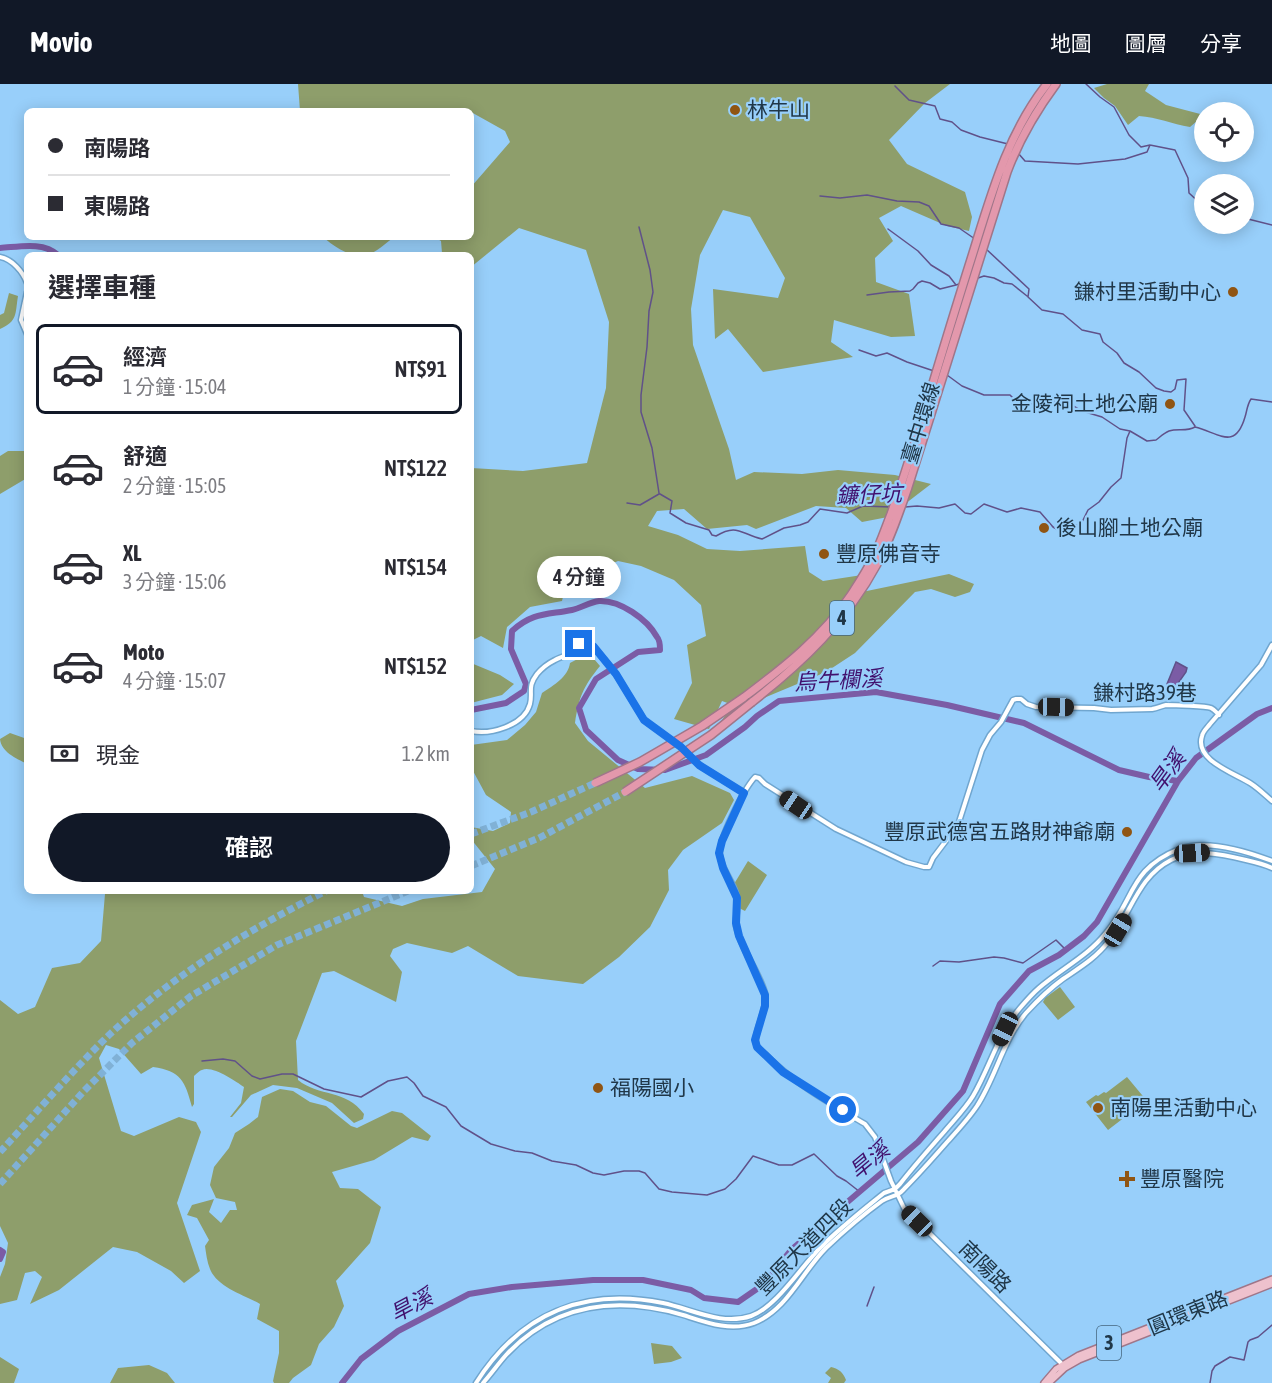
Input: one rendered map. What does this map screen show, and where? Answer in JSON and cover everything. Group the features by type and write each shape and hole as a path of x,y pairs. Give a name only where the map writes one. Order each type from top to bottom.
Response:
{"highway":[{"name":"臺中環線","path":"625,792 711,735 792,669 845,614 878,563 1013,147 1034,102 1047,84"},
{"name":"臺中環線","path":"1013,147 1056,84"},
{"name":"臺中環線","path":"595,783 640,762 702,726 780,671 814,639 850,596 873,559 897,507"}],"main road":[{"name":"圓環東路","path":"1159,1327 1272,1279"},
{"name":"圓環東路","path":"1049,1383 1064,1366 1079,1355 1272,1284"},
{"name":"圓環東路","path":"1044,1383 1056,1369 1064,1366"}],"street":[{"path":"0,257 16,266 24,276"},
{"path":"24,306 21,320 24,327"},
{"path":"474,732 491,731 512,724 521,718 529,707 530,686 536,675 555,660 576,650 585,640 594,647 616,674 644,720 704,768 744,793"},
{"path":"1272,645 1261,665 1202,734 1201,743 1204,752 1216,765 1251,783 1272,801"},
{"name":"鎌村路39巷","path":"744,793 753,779 759,778 836,829 906,862 928,867 958,825 982,750 1013,700 1021,699 1036,707 1111,710 1152,709 1170,705 1213,709 1219,715"},
{"name":"南陽路","path":"744,793 722,841 719,853 723,868 737,898 736,923 739,936 765,995 765,1006 755,1040 757,1047 783,1072 865,1124 875,1137 891,1181 904,1208 1064,1366"},
{"name":"豐原大道四段","path":"476,1383 493,1359 532,1323 550,1312 573,1304 607,1300 636,1300 663,1303 722,1319 735,1320 753,1316 765,1309 821,1247 851,1219 884,1192 895,1189 961,1113 972,1098 1005,1029 1019,1009 1038,988 1100,941 1115,922 1136,881 1149,866 1180,849 1209,845 1272,861"},
{"name":"豐原大道四段","path":"483,1383 507,1354 535,1331 560,1316 582,1309 635,1306 675,1313 715,1325 738,1326 754,1323 771,1313 782,1303 825,1249 884,1198 898,1195 967,1120 984,1094 1005,1047 1025,1014 1056,984 1105,947 1118,930 1142,885 1153,873 1168,861 1183,855 1205,852 1238,858 1272,868"}],"green space":[{"path":"298,84 950,84 925,103 889,140 907,164 965,192 972,217 969,231 947,226 901,206 879,218 893,241 875,258 876,282 909,294 915,336 891,337 834,320 831,342 853,357 763,372 728,329 715,339 713,289 778,298 785,278 750,217 723,210 700,255 691,309 693,345 729,449 736,480 754,472 802,474 838,470 895,475 931,484 888,517 862,522 846,508 816,506 756,529 747,525 707,529 684,509 657,511 648,526 678,535 707,549 740,551 805,546 809,572 823,581 862,575 862,592 949,574 974,584 970,592 955,597 931,589 915,592 855,653 826,672 754,702 727,727 719,724 733,705 722,701 709,729 674,719 692,683 687,645 706,636 701,605 674,580 641,566 618,561 566,584 562,601 530,607 507,627 503,648 481,636 474,640 474,468 523,471 587,463 606,388 609,322 586,250 519,228 474,265 474,252 442,252 439,240 474,240 474,184 510,142 505,131 474,114 474,108 300,108"},
{"path":"1107,84 1149,84 1145,91 1166,105 1194,112 1194,124 1190,127 1139,116 1128,125 1115,106 1094,88"},
{"path":"327,240 390,240 373,252 347,252"},
{"path":"9,293 18,296 16,312 13,320 0,329 0,315 4,313"},
{"path":"8,451 24,451 24,480 0,494 0,456"},
{"path":"589,653 600,666 589,680 583,693 575,723 588,741 645,788 692,776 730,793 734,800 722,823 683,850 668,870 669,890 650,927 619,957 583,984 518,976 468,946 452,953 407,943 393,949 390,956 402,972 396,1002 334,971 322,973 296,1041 298,1080 357,1106 364,1114 363,1119 354,1123 332,1103 297,1088 273,1085 251,1095 230,1117 241,1103 244,1087 223,1074 206,1069 194,1076 194,1104 192,1107 184,1084 176,1075 170,1071 153,1067 141,1074 119,1049 106,1045 99,1058 121,1131 134,1136 179,1117 196,1122 201,1132 177,1203 200,1271 184,1283 171,1271 137,1252 113,1247 59,1290 30,1304 42,1277 35,1271 25,1273 17,1300 0,1304 0,1277 5,1264 8,1243 0,1226 0,1000 18,1014 35,1007 52,968 80,963 101,941 105,894 363,894 364,897 402,906 423,899 482,892 495,869 474,843 474,828 493,831 510,823 511,812 486,795 474,773 474,745 507,740 525,725 536,712 542,693 563,677 570,663"},
{"path":"474,664 500,675 514,684 502,695 474,702"},
{"path":"10,733 24,738 24,762 3,748 0,739"},
{"path":"748,861 767,875 745,911 739,908 734,884"},
{"path":"1060,987 1075,1007 1058,1020 1043,1002"},
{"path":"1127,1077 1147,1103 1108,1130 1086,1102 1096,1095 1106,1093"},
{"path":"280,1089 293,1091 310,1102 326,1106 351,1126 357,1128 392,1111 402,1113 431,1136 428,1141 412,1137 374,1160 332,1172 340,1188 358,1189 381,1207 370,1243 336,1281 344,1306 334,1327 319,1344 311,1365 289,1383 274,1383 273,1381 279,1353 279,1331 257,1319 260,1304 225,1286 214,1275 208,1263 205,1246 209,1240 197,1218 187,1215 192,1205 214,1199 209,1212 221,1223 230,1210 237,1210 235,1202 216,1198 210,1185 214,1167 229,1148 235,1133 258,1117 262,1097"},
{"path":"651,1343 672,1346 682,1358 654,1364"},
{"path":"0,1357 19,1369 14,1383 0,1383"},
{"path":"149,1365 167,1373 175,1383 110,1383 118,1368"},
{"path":"831,1367 842,1373 846,1380 844,1383 828,1383 831,1378 825,1373"}],"shaded area":[{"path":"1176,662 1187,668 1174,689 1167,684"}],"waterway":[{"path":"1086,84 1114,107 1129,135 1141,147 1150,145 1175,150 1188,178 1189,193 1194,198"},
{"path":"895,86 909,100 935,106 940,119 952,122 961,130 1008,144"},
{"path":"1018,153 1025,161 1078,164 1125,159 1147,152 1150,145"},
{"path":"820,196 840,198 867,195 897,201 919,202 929,206 941,224 959,228 975,239"},
{"path":"1254,220 1272,225"},
{"name":"鐮仔坑","path":"639,227 653,292 649,311 641,412 652,448 659,493"},
{"path":"888,229 918,251 931,265 949,276 956,285 959,284"},
{"name":"烏牛欄溪","path":"0,248 38,246 54,252"},
{"path":"985,248 1029,289 1028,297 1042,310 1063,314 1082,330 1100,334 1103,342 1117,353 1124,363 1139,372 1156,388 1171,392 1175,389 1177,380 1186,379 1184,410 1195,426"},
{"path":"978,278 984,276 1012,284 1027,296"},
{"path":"867,295 910,291 922,281 940,289 956,285"},
{"path":"859,350 876,356 887,353 934,371"},
{"path":"947,375 962,386 984,395 1010,395 1015,408 1019,411 1029,404 1061,399 1082,411 1102,417 1120,429 1130,431"},
{"name":"鐮仔坑","path":"905,507 939,508 955,504 965,513 971,514 984,504 1007,512 1021,508 1040,512 1058,530 1081,524 1088,510 1099,502 1121,478 1130,431 1147,441 1156,440 1169,431 1195,427 1231,437 1241,427 1251,399 1272,402"},
{"path":"627,503 640,505 659,494"},
{"name":"鐮仔坑","path":"660,494 672,501 670,513 686,523 709,530 712,535 716,536 734,530 762,539 784,528 808,522 820,509 847,513 863,506 891,507"},
{"name":"烏牛欄溪","path":"474,709 506,703 524,691 526,684 511,649 512,631 534,617 572,610 599,601 624,607 640,617 660,643 660,650 638,652 596,679 579,708 586,730 618,760 638,769 665,770 706,755 779,701 876,692 947,705 1024,723 1119,770 1178,781"},
{"name":"旱溪","path":"342,1383 361,1359 398,1331 469,1294 512,1287 593,1280 643,1280 691,1290 704,1298 738,1302 764,1284 791,1250 918,1142 963,1091 1000,1004 1029,971 1059,955 1084,936 1097,922 1178,781 1196,758 1257,714 1272,708"},
{"path":"933,966 940,961 959,962 994,957 1023,963 1056,940 1066,950"},
{"path":"202,1061 223,1059 235,1061 252,1076 260,1079 293,1074 324,1089 361,1097 388,1081 407,1077 423,1096 446,1107 461,1126 491,1144 532,1153 552,1161 576,1165 593,1173 604,1175 639,1171 645,1173 659,1189 672,1192 707,1195 725,1189 736,1179 753,1156 779,1165 792,1165 814,1154 837,1176 860,1192"},
{"path":"0,1250 3,1252 0,1259"},
{"path":"867,1306 874,1287"},
{"path":"1210,1383 1215,1366 1230,1357 1244,1360 1248,1342 1272,1325"}],"tunnel":[{"path":"474,833 531,812 595,783"},
{"path":"474,865 539,838 625,792"},
{"path":"0,1152 67,1078 134,1013 212,955 320,894"},
{"path":"0,1184 83,1092 132,1043 191,996 277,945 401,894"}],"place":[{"name":"林牛山","path":"735,110"},
{"name":"鎌村里活動中心","path":"1233,292"},
{"name":"金陵祠土地公廟","path":"1170,404"},
{"name":"後山腳土地公廟","path":"1044,528"},
{"name":"豐原佛音寺","path":"824,554"},
{"name":"豐原武德宮五路財神爺廟","path":"1127,832"},
{"name":"福陽國小","path":"598,1088"},
{"name":"南陽里活動中心","path":"1098,1108"},
{"name":"豐原醫院","path":"1127,1179"}],"route":[{"path":"579,644 585,640 602,656 616,674 644,720 681,747 699,765 744,793 722,841 719,853 723,868 737,898 736,923 739,936 753,963 765,995 765,1006 755,1040 757,1047 783,1072 843,1110"}]}
